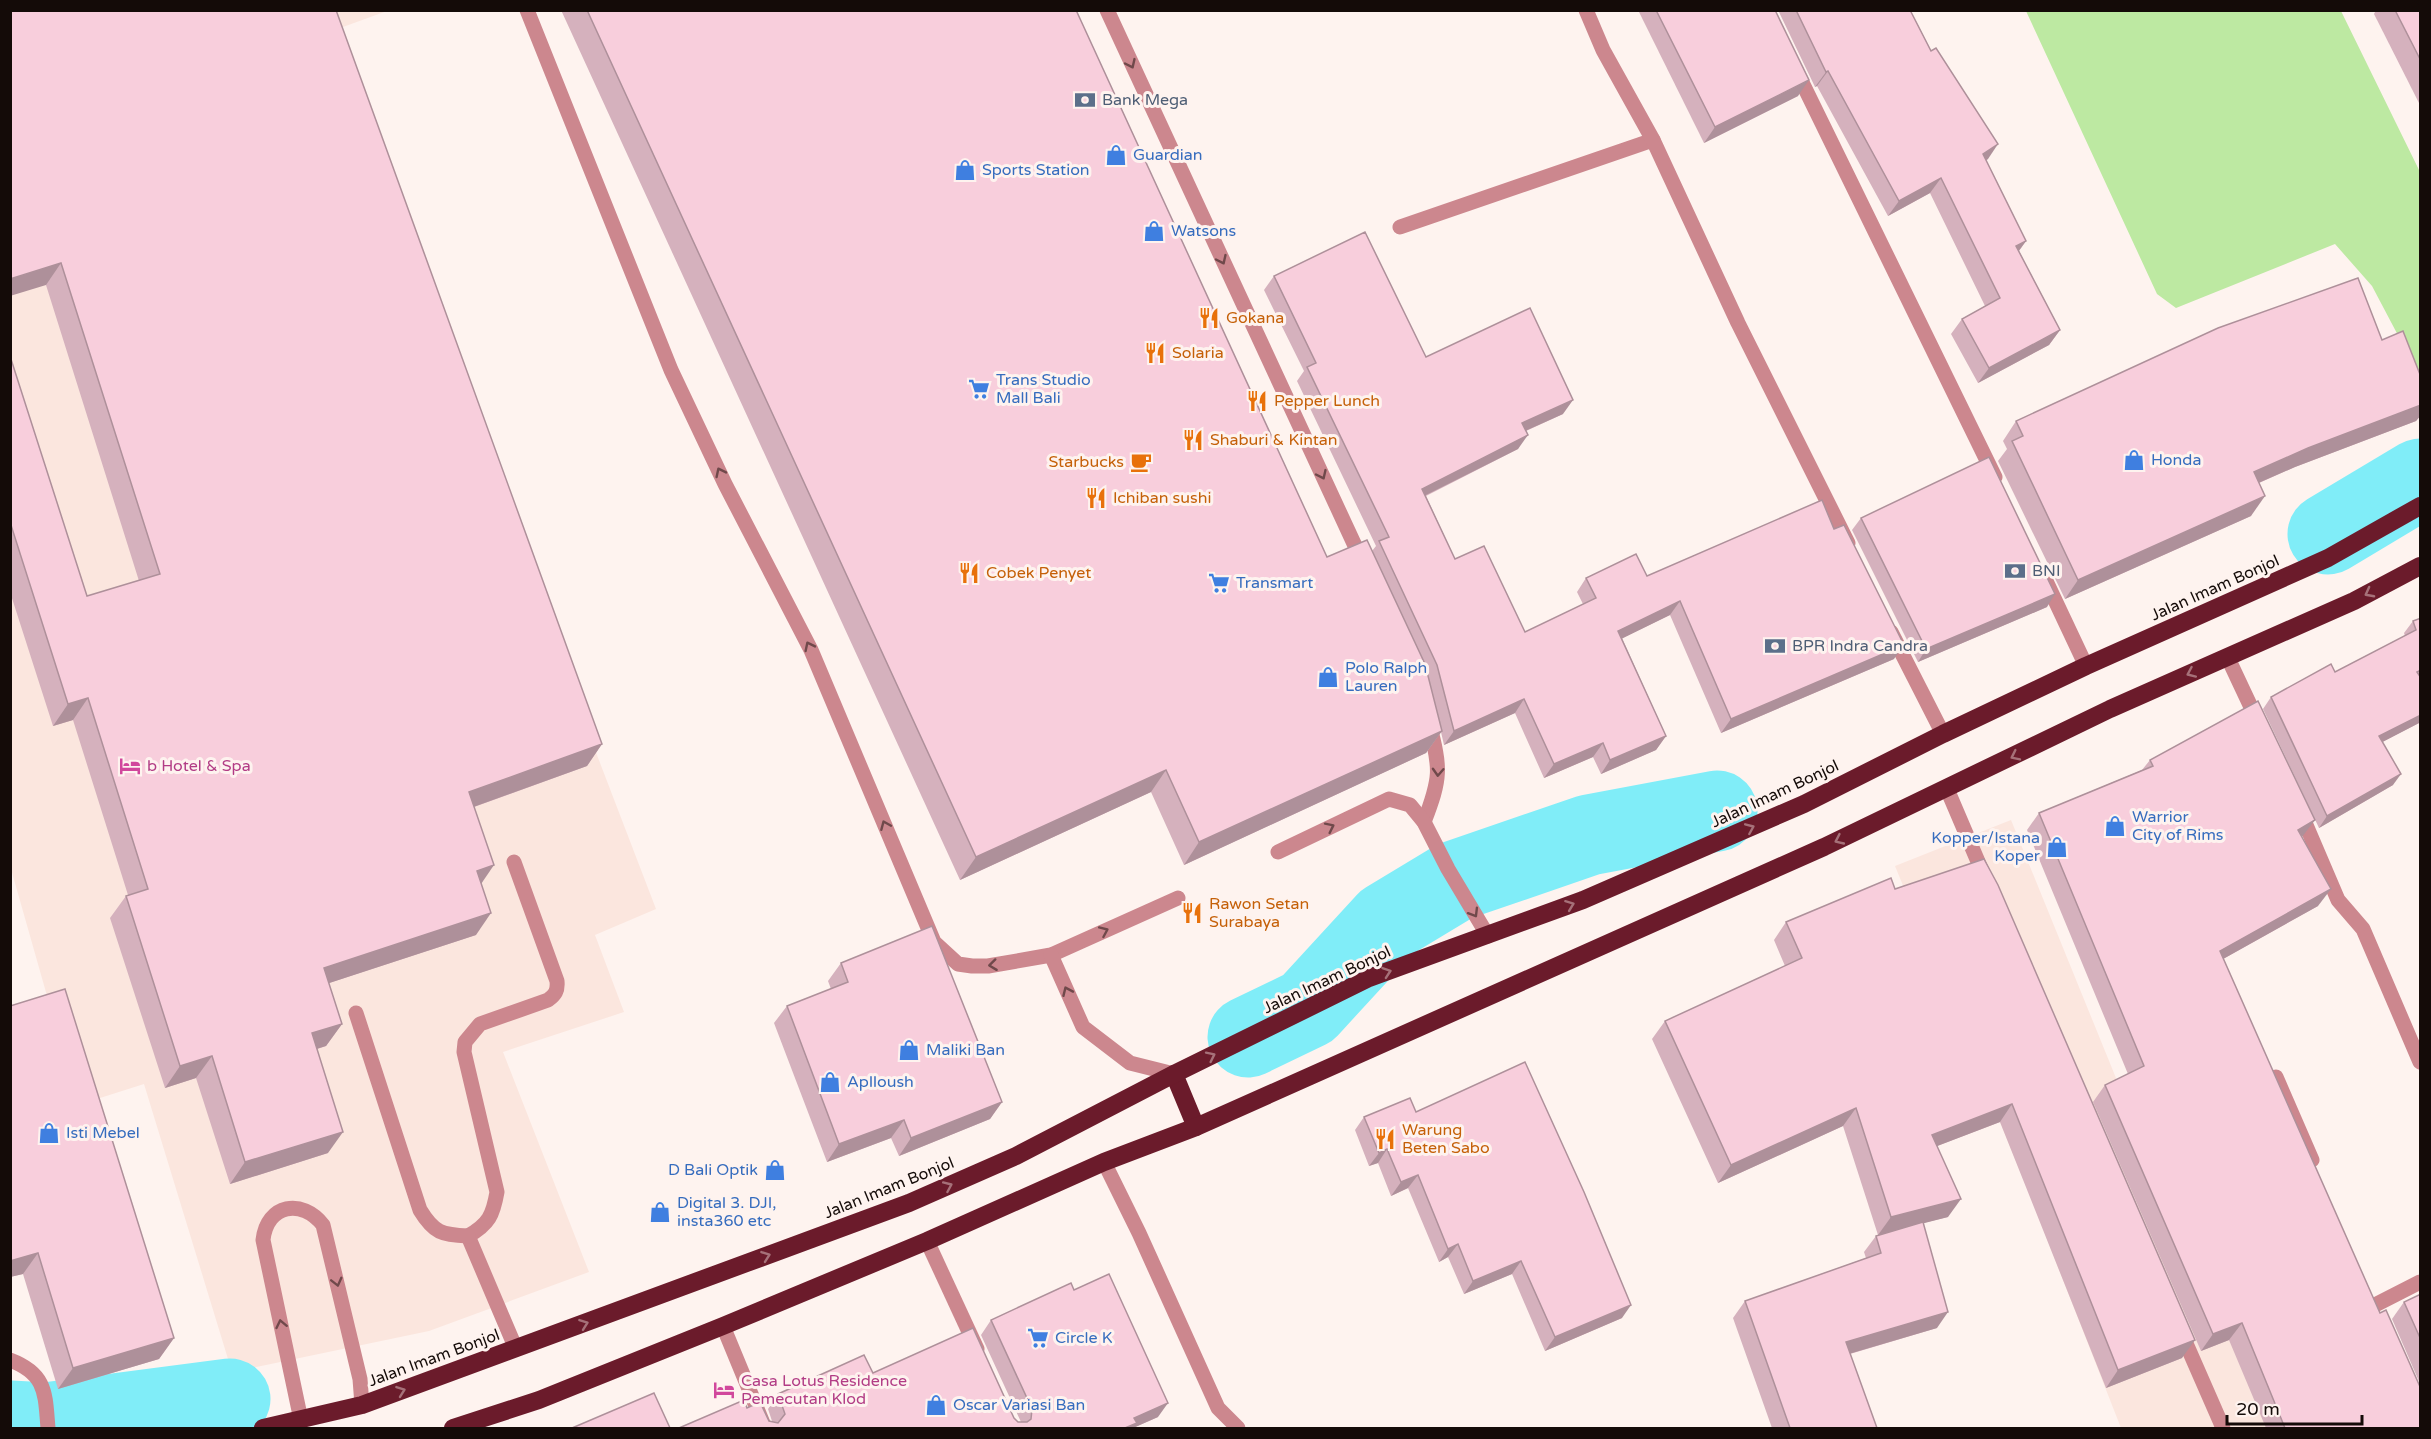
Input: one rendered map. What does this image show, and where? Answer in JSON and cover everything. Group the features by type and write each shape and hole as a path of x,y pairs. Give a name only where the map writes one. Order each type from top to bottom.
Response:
{"highway":[{"name":"Jalan Imam Bonjol","path":"263,1428 362,1405 512,1341 909,1203 1016,1156 1171,1074 1369,978 1583,900 1804,804 2086,666 2328,558 2421,506"},
{"path":"453,1428 539,1400 723,1326 927,1241 1104,1162 1196,1127 1824,847 2110,708 2354,601 2421,566"},
{"path":"1171,1074 1196,1127"}],"street":[{"path":"527,10 671,370 725,484 811,650 934,942 958,964 972,966 988,966 1051,956 1178,898"},
{"path":"1107,10 1368,576"},
{"path":"1586,10 1603,50 1653,140 1738,323 1854,556"},
{"path":"1791,60 1999,486"},
{"path":"1400,227 1653,140"},
{"path":"2040,570 2086,666"},
{"path":"1884,617 1943,734"},
{"path":"2227,656 2262,731"},
{"path":"1424,704 1438,759 1437,788 1424,822"},
{"path":"1947,789 1993,897"},
{"path":"2293,795 2338,900 2363,929 2421,1062"},
{"path":"1278,852 1389,799 1410,805 1424,822 1448,869 1488,936"},
{"path":"357,1013 420,1210 429,1226 446,1235 468,1236 481,1228 494,1212 497,1192 464,1052 465,1042 480,1024 548,1000 558,989 514,862"},
{"path":"1051,956 1083,1027 1130,1063 1171,1074"},
{"path":"2276,1077 2319,1175"},
{"path":"1104,1162 1139,1233 1218,1408 1238,1428"},
{"path":"301,1420 263,1240 264,1228 281,1210 296,1207 308,1210 323,1225 360,1379 362,1405"},
{"path":"468,1236 512,1341"},
{"path":"927,1241 985,1368"},
{"path":"2375,1305 2421,1282"},
{"path":"2176,1320 2223,1428"},
{"path":"723,1326 765,1428"},
{"path":"10,1360 24,1365 38,1375 45,1398 47,1422"}],"shaded area":[{"path":"10,11 387,11 321,35 656,909 595,935 624,1012 503,1052 589,1272 429,1331 232,1372 144,1084 78,1105 11,869"},
{"path":"2011,820 2140,1137 2412,1428 2121,1428 2029,1193 1895,866"}],"green space":[{"path":"2026,11 2341,11 2420,172 2420,377 2372,286 2335,244 2176,308 2157,294"}],"building":[{"path":"10,10 336,10 602,744 469,792 494,865 477,871 491,913 324,968 342,1024 312,1033 343,1132 245,1162 212,1056 180,1066 126,896 148,889 88,698 68,704 10,522 10,356 87,596 160,574 61,263 10,279"},
{"name":"Trans Studio Mall Bali","path":"587,10 1076,10 1327,557 1367,540 1425,664 1442,731 1199,842 1166,770 976,857"},
{"path":"1656,10 1775,10 1809,80 1715,127"},
{"path":"1796,10 1910,10 1931,51 1936,48 1998,144 1983,154 2026,241 2016,246 2060,330 1989,368 1962,319 2000,298 1941,178 1899,201 1828,71 1826,72"},
{"path":"2395,10 2421,10 2421,61"},
{"path":"1365,232 1426,357 1530,308 1573,400 1522,423 1528,435 1422,489 1455,559 1484,546 1525,632 1596,598 1586,578 1636,554 1647,576 1822,500 1834,529 1844,525 1904,645 1731,719 1680,601 1618,631 1666,736 1610,760 1603,743 1554,764 1524,699 1454,731 1437,665 1379,541 1389,537 1307,367 1316,363 1274,276"},
{"path":"2358,278 2382,340 2403,331 2421,377 2421,405 2308,448 2254,472 2265,496 2078,580 2012,441 2023,436 2016,421 2218,328"},
{"path":"1989,457 2055,594 1926,649 1861,518"},
{"path":"2421,618 2421,670 2417,672 2421,678 2421,715 2379,736 2401,774 2327,816 2271,697 2331,664 2335,672 2416,630 2413,621"},
{"path":"2258,701 2315,820 2298,830 2331,889 2220,951 2380,1313 2386,1310 2421,1389 2421,1428 2285,1428 2242,1323 2213,1334 2105,1085 2144,1066 2039,813 2153,766 2150,760"},
{"path":"1984,859 1998,885 2195,1340 2118,1370 2012,1104 1932,1135 1961,1199 1891,1217 1856,1108 1731,1165 1665,1021 1802,958 1786,922 1891,878 1895,889"},
{"path":"932,926 1002,1102 911,1138 904,1120 839,1144 787,1006 848,982 841,963"},
{"path":"65,989 174,1338 73,1368 38,1253 10,1261 10,1006"},
{"path":"1525,1062 1584,1192 1631,1305 1555,1337 1521,1261 1473,1281 1458,1244 1448,1249 1418,1175 1401,1182 1387,1149 1379,1153 1364,1117 1410,1098 1416,1112"},
{"path":"1923,1222 1948,1312 1846,1342 1877,1428 1790,1428 1745,1301 1881,1253 1876,1236"},
{"path":"1109,1274 1168,1403 1134,1418 1137,1423 1125,1428 679,1428 744,1400 747,1408 760,1402 769,1421 778,1423 785,1414 778,1394 864,1355 873,1373 973,1328 1014,1418 1018,1422 1027,1422 1031,1419 1032,1409 991,1320 1071,1283 1074,1290"},
{"path":"2421,1294 2421,1340 2404,1302"},
{"path":"654,1393 670,1428 572,1428"}],"waterway":[{"path":"2328,534 2420,479"},
{"path":"1248,1037 1308,1008 1387,922 1455,881 1589,835 1717,811"},
{"path":"10,1421 46,1423 230,1399"}],"place":[{"name":"Bank Mega","path":"1085,100"},
{"name":"Guardian","path":"1116,155"},
{"name":"Sports Station","path":"965,170"},
{"name":"Watsons","path":"1154,231"},
{"name":"Gokana","path":"1209,318"},
{"name":"Solaria","path":"1155,353"},
{"name":"Trans Studio Mall Bali","path":"979,389"},
{"name":"Pepper Lunch","path":"1257,401"},
{"name":"Shaburi & Kintan","path":"1193,440"},
{"name":"Honda","path":"2134,460"},
{"name":"Starbucks","path":"1141,462"},
{"name":"Ichiban sushi","path":"1096,498"},
{"name":"BNI","path":"2015,571"},
{"name":"Cobek Penyet","path":"969,573"},
{"name":"Transmart","path":"1219,583"},
{"name":"BPR Indra Candra","path":"1775,646"},
{"name":"Polo Ralph Lauren","path":"1328,677"},
{"name":"b Hotel & Spa","path":"130,766"},
{"name":"Warrior City of Rims","path":"2115,826"},
{"name":"Kopper/Istana Koper","path":"2057,847"},
{"name":"Rawon Setan Surabaya","path":"1192,913"},
{"name":"Maliki Ban","path":"909,1050"},
{"name":"Aplloush","path":"830,1082"},
{"name":"Isti Mebel","path":"49,1133"},
{"name":"Warung Beten Sabo","path":"1385,1139"},
{"name":"D Bali Optik","path":"775,1170"},
{"name":"Digital 3. DJI, insta360 etc","path":"660,1212"},
{"name":"Circle K","path":"1038,1338"},
{"name":"Casa Lotus Residence Pemecutan Klod","path":"724,1390"},
{"name":"Oscar Variasi Ban","path":"936,1405"}]}
